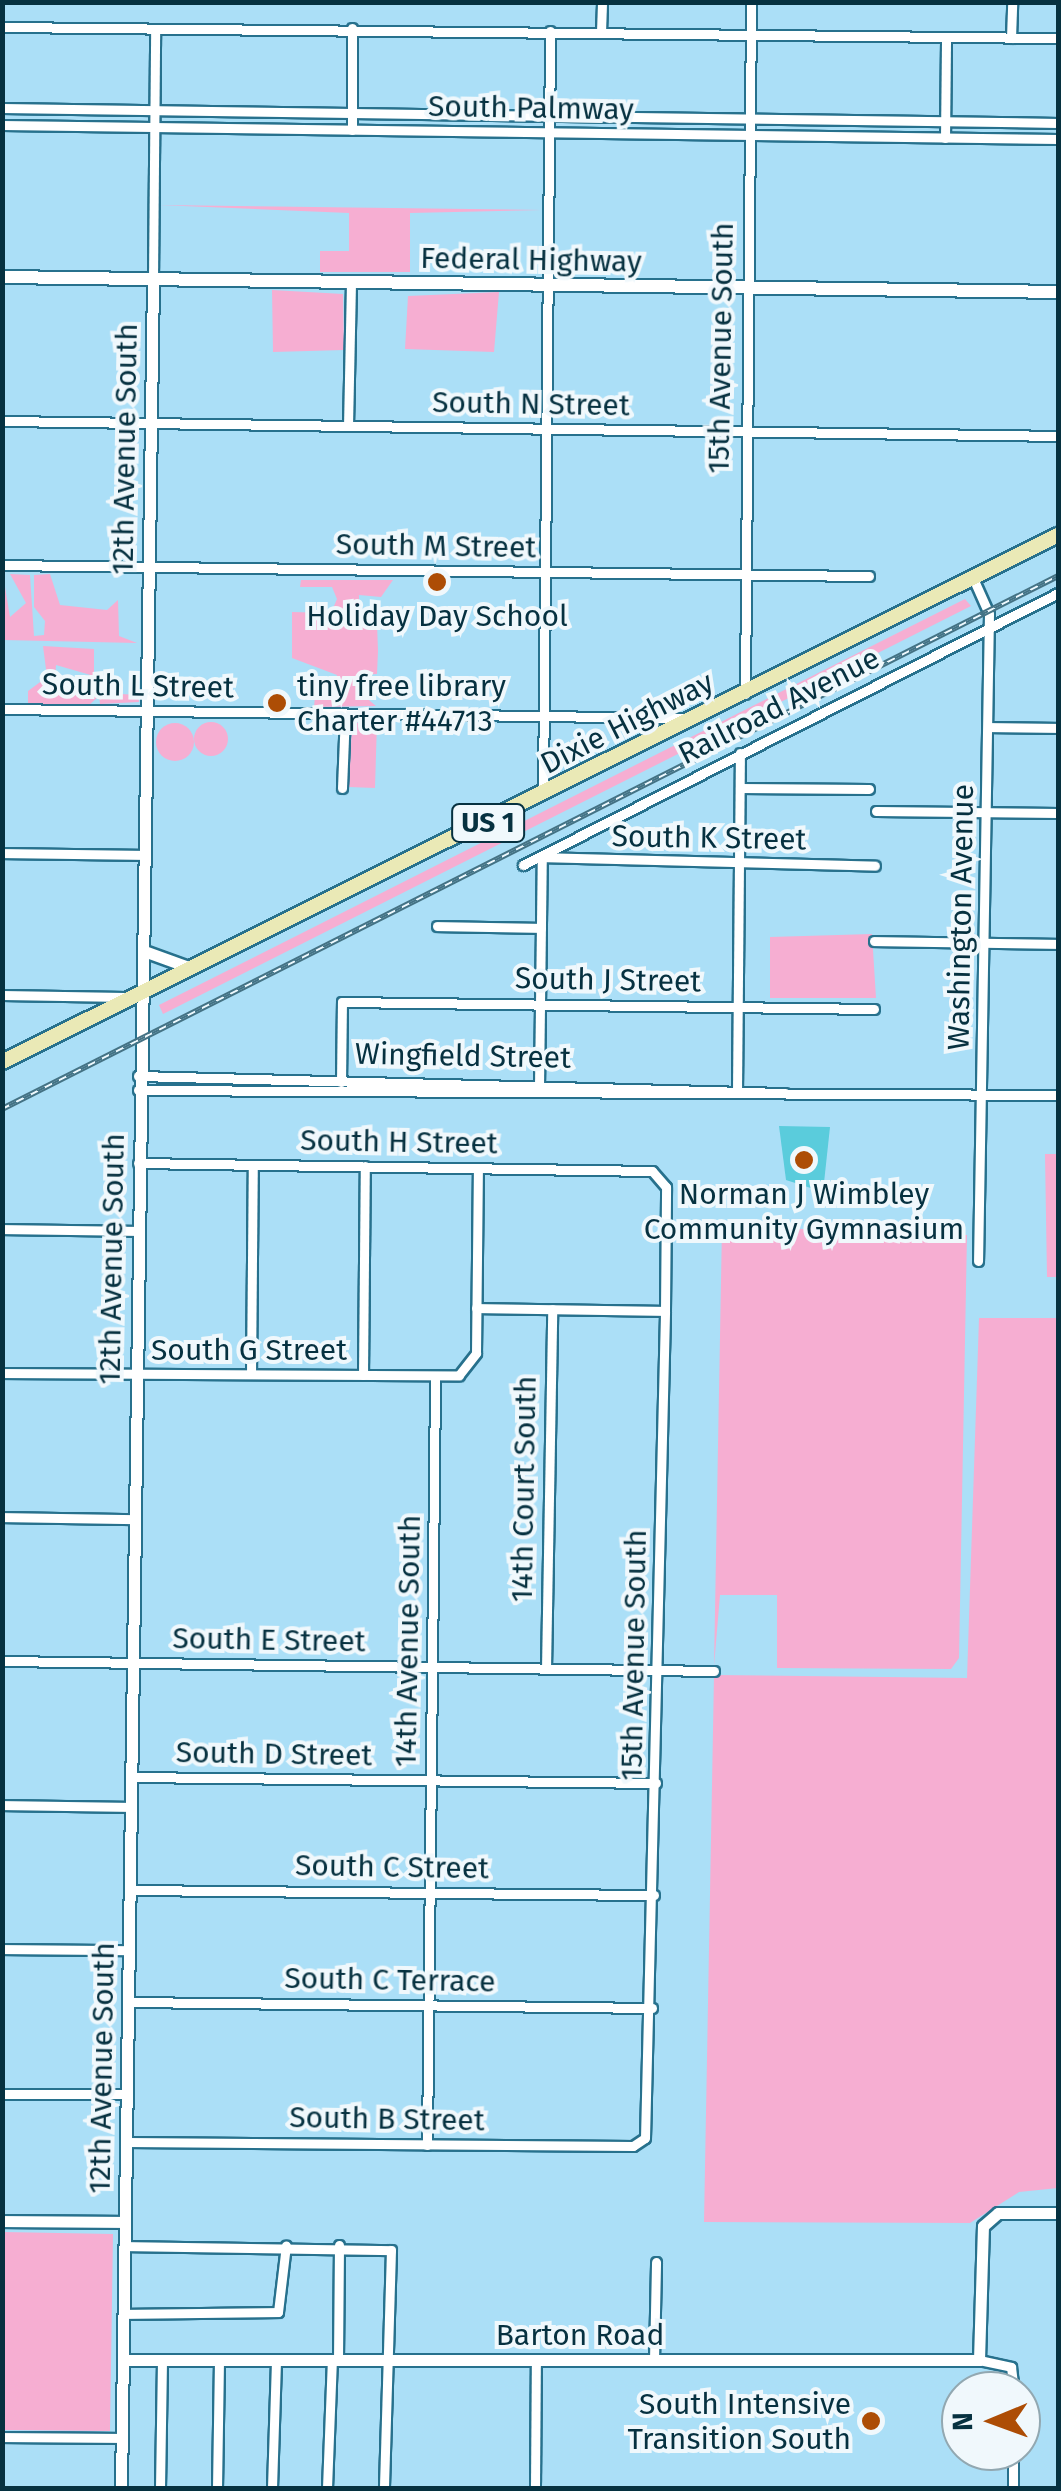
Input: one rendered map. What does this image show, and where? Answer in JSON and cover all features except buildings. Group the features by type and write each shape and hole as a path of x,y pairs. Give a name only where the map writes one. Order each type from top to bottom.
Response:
{"main road":[{"name":"Federal Highway","path":"2,278 1058,292"},
{"name":"Dixie Highway","path":"2,1062 142,998 1058,535"}],"street":[{"path":"601,32 602,2"},
{"name":"15th Avenue South","path":"744,694 751,2"},
{"path":"1012,2 1012,38"},
{"path":"2,28 352,28 1058,38"},
{"path":"352,28 352,130"},
{"name":"12th Avenue South","path":"121,2488 155,30"},
{"path":"543,796 550,31"},
{"path":"945,138 946,37"},
{"name":"South Palmway","path":"2,108 1058,124"},
{"name":"South Palmway","path":"2,124 1058,139"},
{"path":"348,426 352,282"},
{"name":"South N Street","path":"2,421 1058,436"},
{"name":"South M Street","path":"2,565 870,576"},
{"name":"Washington Avenue","path":"974,578 989,628 984,1094 978,1261"},
{"name":"Railroad Avenue","path":"523,865 1058,593"},
{"name":"South L Street","path":"2,709 694,718"},
{"path":"342,788 345,714"},
{"path":"988,727 1058,728"},
{"path":"737,1098 740,753"},
{"path":"740,788 869,789"},
{"path":"876,811 1058,814"},
{"path":"2,853 145,854"},
{"path":"539,1095 542,857"},
{"name":"South K Street","path":"542,857 875,866"},
{"path":"437,926 541,928"},
{"path":"874,942 1058,944"},
{"path":"144,951 161,964 200,968"},
{"path":"2,995 142,998"},
{"name":"South J Street","path":"341,1079 342,1002 874,1009"},
{"path":"341,1079 341,1092"},
{"name":"Wingfield Street","path":"138,1083 341,1079 737,1086 785,1092 1058,1094"},
{"path":"392,1080 392,1093"},
{"name":"Wingfield Street","path":"138,1083 341,1092 737,1098 785,1092"},
{"name":"South H Street","path":"138,1163 658,1175"},
{"path":"250,1374 253,1165"},
{"path":"363,1375 365,1166"},
{"path":"436,1376 471,1367 478,1168"},
{"name":"15th Avenue South","path":"645,2138 652,2008 665,1310 666,1187 658,1175"},
{"path":"2,1229 137,1231"},
{"path":"476,1308 665,1310"},
{"name":"14th Court South","path":"546,1669 552,1309"},
{"name":"South G Street","path":"2,1373 436,1376"},
{"name":"14th Avenue South","path":"427,2145 436,1376"},
{"path":"2,1517 134,1518"},
{"name":"South E Street","path":"2,1661 714,1671"},
{"name":"South D Street","path":"130,1777 656,1783"},
{"path":"2,1805 130,1806"},
{"name":"South C Street","path":"129,1890 654,1895"},
{"path":"2,1949 128,1950"},
{"name":"South C Terrace","path":"128,2002 652,2008"},
{"path":"2,2094 126,2094"},
{"name":"South B Street","path":"126,2142 634,2146 645,2138"},
{"path":"1012,2371 1011,2366 979,2360 983,2226 998,2213 1058,2212"},
{"path":"2,2220 124,2222"},
{"path":"124,2246 339,2246 391,2250 391,2360 384,2488"},
{"path":"124,2314 278,2312 286,2246"},
{"path":"327,2488 339,2246"},
{"path":"654,2360 656,2262"},
{"name":"Barton Road","path":"123,2360 979,2360"},
{"path":"160,2488 162,2360"},
{"path":"216,2488 220,2360"},
{"path":"272,2488 276,2360"},
{"path":"535,2488 536,2360"},
{"path":"2,2437 122,2438"}],"shaded area":[{"path":"159,205 541,210 410,213 410,272 320,272 320,251 349,251 349,213"},
{"path":"272,290 343,294 344,350 273,352"},
{"path":"499,292 494,352 405,349 408,296"},
{"path":"10,574 30,575 34,636 44,635 45,621 34,607 34,575 50,574 60,605 107,610 118,600 119,636 137,643 3,640 3,575 10,617 26,603"},
{"path":"301,580 393,580 381,597 359,595 359,622 377,623 378,651 377,674 360,675 356,689 376,706 314,707 315,696 334,697 337,675 292,658 292,612 331,613 337,599 332,587 300,587"},
{"path":"965,599 971,606 163,1014 159,1005"},
{"path":"43,646 94,649 94,676 56,665 54,690 138,695 139,702 100,704 99,696 88,706 28,707 28,691 47,677"},
{"path":"211,722 223,727 228,739 223,751 211,756 199,751 194,739 199,727"},
{"path":"377,722 375,788 349,787 352,723"},
{"path":"175,723 189,728 194,742 189,756 175,761 161,756 156,742 161,728"},
{"path":"872,934 876,998 770,998 770,937"},
{"path":"1045,1154 1058,1154 1058,1277 1047,1277"},
{"path":"722,1226 967,1235 959,1658 951,1669 777,1668 777,1595 720,1595 714,1666"},
{"path":"979,1318 1058,1318 1058,2188 1019,2192 970,2223 704,2222 714,1675 967,1678"},
{"path":"3,2232 113,2234 110,2431 3,2430"}],"railway":[{"path":"2,1109 1058,576"}],"place":[{"name":"Holiday Day School","path":"437,582"},
{"name":"tiny free library Charter #44713","path":"277,703"},
{"name":"Norman J Wimbley Community Gymnasium","path":"804,1160"},
{"name":"South Intensive Transition South","path":"871,2421"}]}
